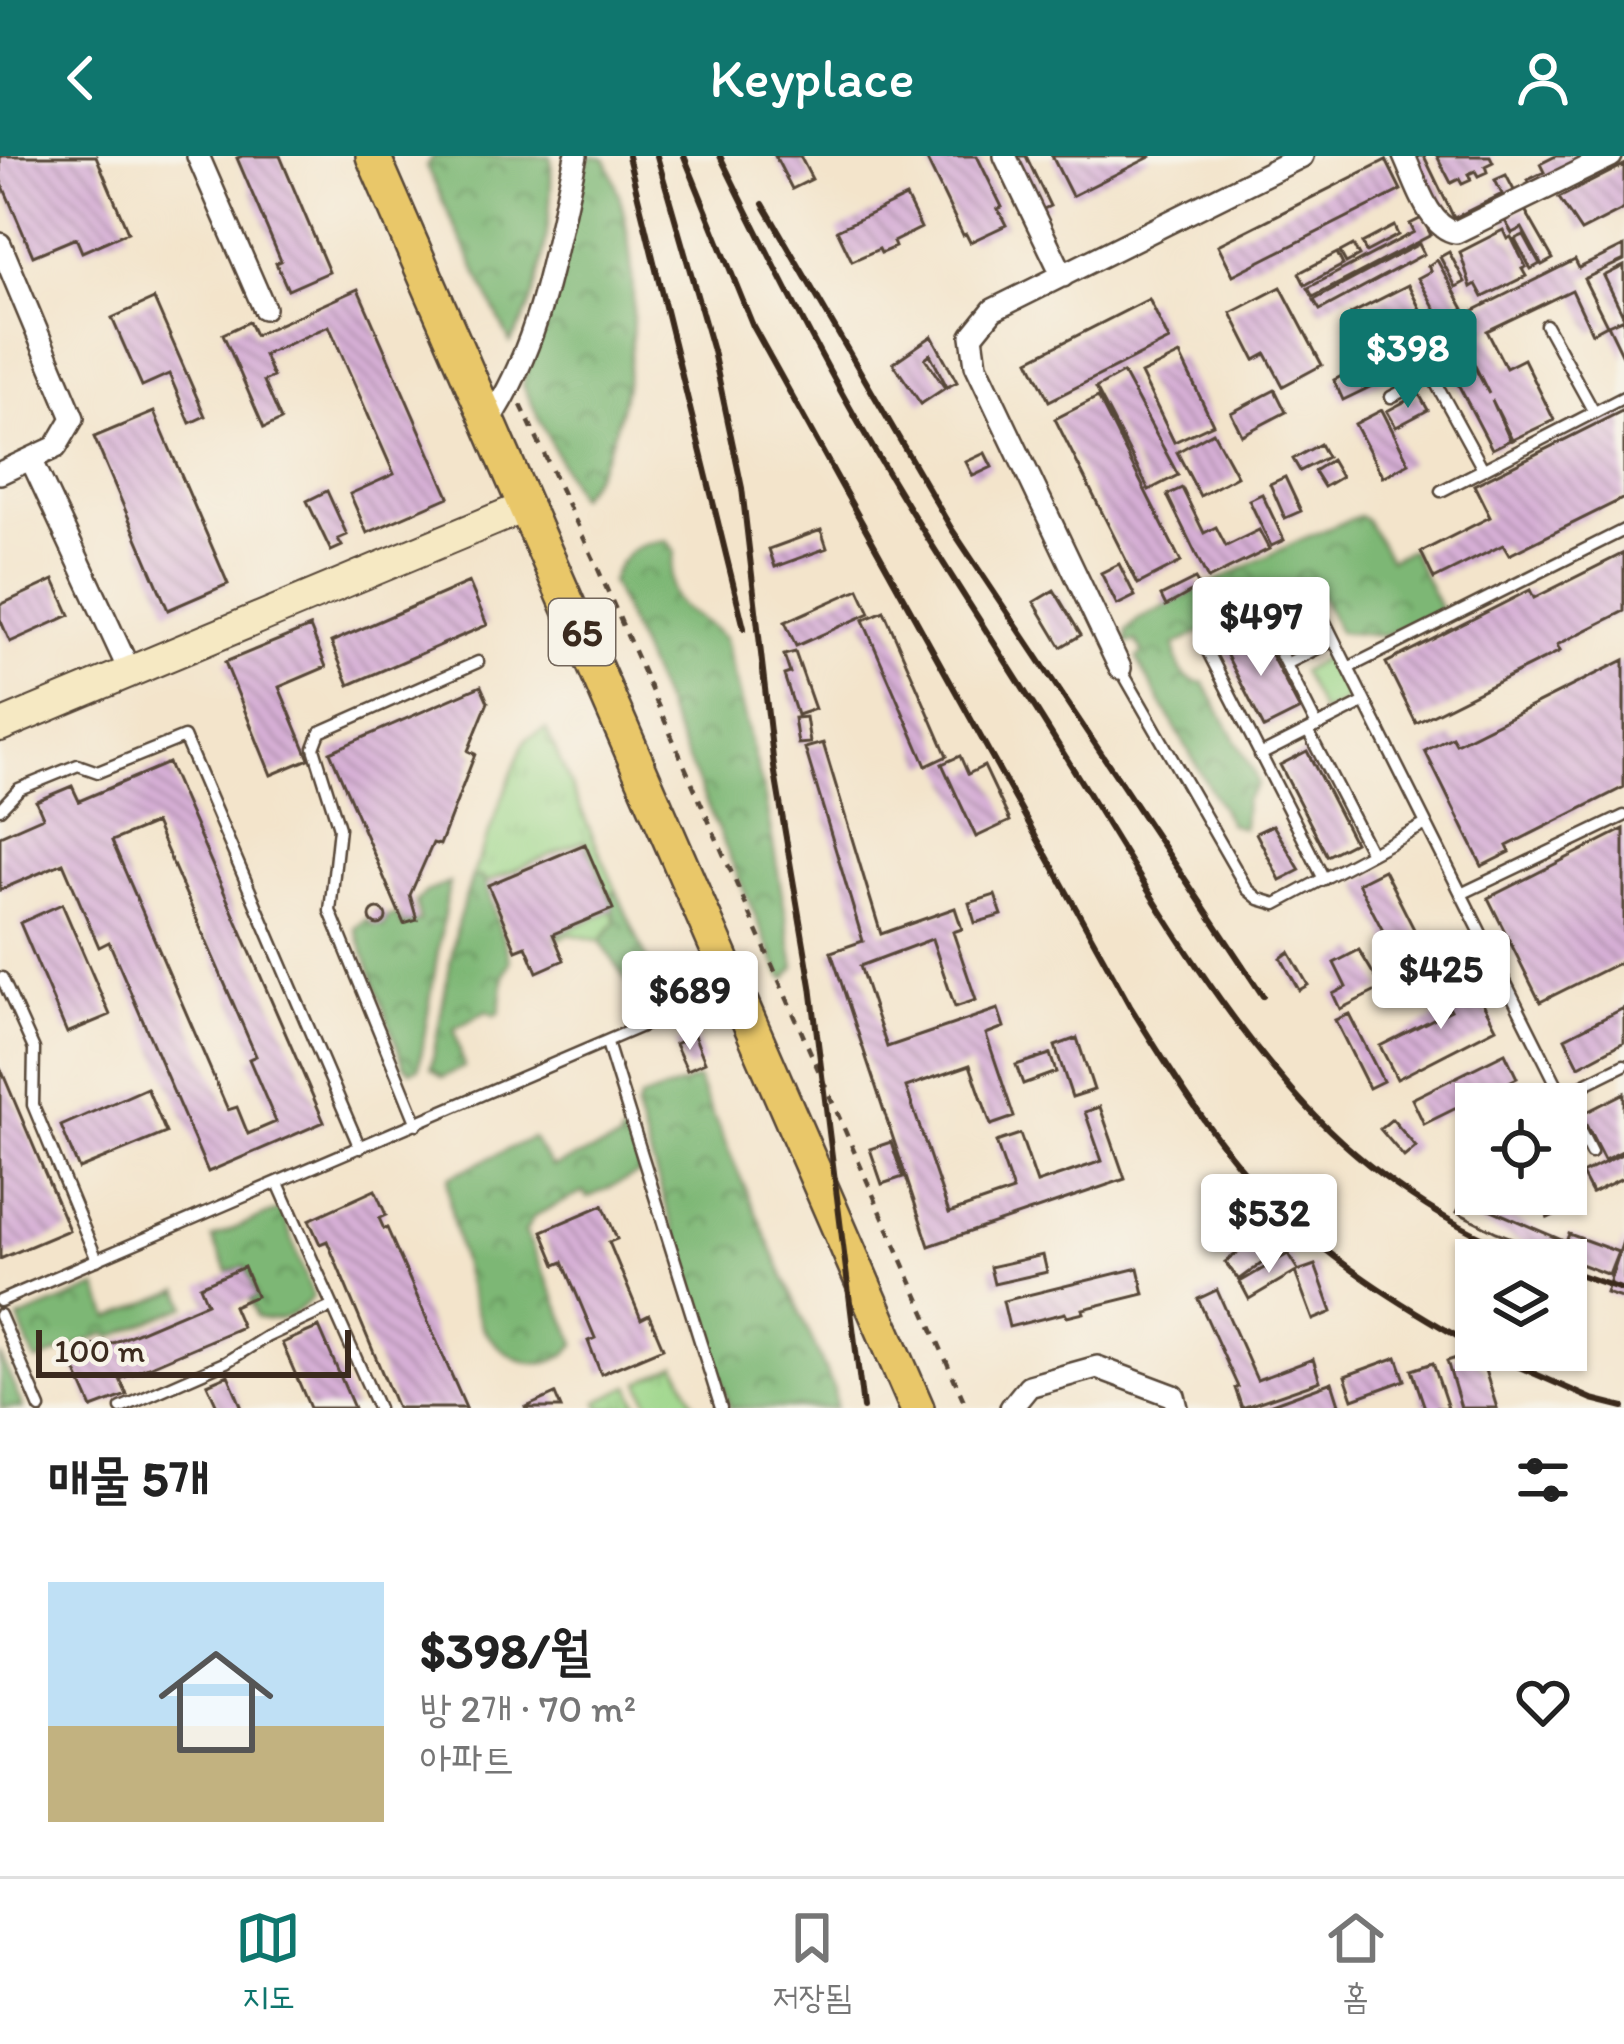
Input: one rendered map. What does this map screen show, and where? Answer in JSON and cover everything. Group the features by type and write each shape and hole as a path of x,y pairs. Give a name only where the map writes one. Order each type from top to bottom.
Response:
{"main road":[{"name":"65","path":"373,156 917,1408"}],"street":[{"path":"198,156 264,308"},
{"path":"559,156 565,196"},
{"path":"490,420 522,365 552,266 576,156"},
{"path":"1005,156 1063,276"},
{"path":"1120,668 971,349 972,336 993,310 1264,164 1302,156"},
{"path":"1404,156 1435,220 1445,230 1456,232 1611,156"},
{"path":"0,244 73,418 56,447 0,473"},
{"path":"32,459 130,672"},
{"path":"0,726 527,506"},
{"path":"1011,1408 1029,1386 1097,1366 1174,1396 1177,1408"}],"lane":[{"path":"1546,325 1594,412"},
{"path":"1391,397 1432,376 1484,469"},
{"path":"1441,490 1624,397"},
{"path":"1348,668 1624,530"},
{"path":"1324,879 1202,642 1308,588 1557,1083"},
{"path":"1260,613 1371,854"},
{"path":"1286,664 1334,640"},
{"path":"417,1124 330,911 339,828 315,739 320,732 478,662"},
{"path":"1120,668 1246,889 1259,899 1276,904 1426,824"},
{"path":"1260,755 1365,702"},
{"path":"0,809 20,789 78,765 98,772 184,737 360,1148"},
{"path":"1461,894 1624,816"},
{"path":"2,978 34,1049 33,1105 97,1260"},
{"path":"0,1301 736,985"},
{"path":"607,1043 721,1408"},
{"path":"1587,1083 1624,1065"},
{"path":"1587,1145 1591,1153"},
{"path":"278,1183 378,1408"},
{"path":"122,1408 226,1362 266,1336 333,1306"},
{"path":"0,1315 40,1408"}],"path":[{"path":"512,384 967,1408"}],"green space":[{"path":"434,156 551,156 548,227 538,279 510,342 426,166"},
{"path":"591,156 605,158 619,194 633,284 632,333 616,426 599,466 577,497 523,385 578,182"},
{"path":"1359,516 1390,559 1411,550 1441,610 1383,636 1339,632 1314,584 1305,581 1175,645 1181,671 1204,683 1254,773 1257,785 1245,799 1243,828 1230,824 1142,669 1137,658 1143,653 1136,641 1127,644 1127,631 1138,620"},
{"path":"667,541 675,552 671,574 676,600 725,640 764,794 795,967 786,979 611,582 631,551"},
{"path":"1299,600 1319,637 1291,652 1271,614"},
{"path":"1329,656 1350,699 1322,713 1301,671"},
{"path":"546,729 617,892 609,895 585,840 485,883 482,877 472,877 522,747"},
{"path":"472,877 482,877 485,883 510,961 500,1012 495,1016 487,1011 454,1029 464,1067 443,1077 431,1068 458,921"},
{"path":"449,883 419,1068 411,1071 404,1065 355,928 367,919 371,925 384,926 389,916 397,915 402,926 420,921 416,902 426,892"},
{"path":"617,892 657,982 635,993 600,941 616,922 609,895"},
{"path":"615,909 616,922 600,941 571,934 558,939 556,935"},
{"path":"697,1079 834,1390 836,1408 730,1408 636,1110 640,1099"},
{"path":"630,1132 642,1172 534,1216 525,1232 576,1343 553,1361 517,1358 494,1342 479,1320 455,1228 449,1177 532,1138 552,1167 619,1141"},
{"path":"281,1209 313,1297 288,1316 273,1320 257,1317 250,1300 257,1296 245,1266 228,1272 212,1238"},
{"path":"97,1287 110,1318 180,1290 187,1306 36,1362 18,1319"},
{"path":"0,1355 23,1408 1,1408"},
{"path":"677,1365 695,1406 651,1408 640,1382"},
{"path":"630,1386 640,1408 600,1408 598,1401"}],"building":[{"path":"0,156 96,156 128,232 82,252 76,238 33,256 0,179"},
{"path":"280,156 329,272 288,290 276,263 281,261 237,158"},
{"path":"775,156 800,156 812,179 792,189"},
{"path":"925,156 977,156 1006,225 970,242"},
{"path":"1012,156 1026,156 1050,206 1039,211"},
{"path":"1052,156 1152,156 1072,196"},
{"path":"1409,156 1424,156 1454,218 1502,194 1495,180 1506,175 1517,196 1449,227"},
{"path":"1437,156 1490,156 1493,162 1485,166 1487,172 1468,174 1471,180 1451,183"},
{"path":"1556,156 1594,156 1531,187 1528,180 1544,172 1540,164"},
{"path":"1386,160 1401,190 1233,275 1218,245"},
{"path":"1624,165 1624,209 1581,231 1559,198"},
{"path":"906,197 921,228 893,242 895,247 852,261 837,230"},
{"path":"1524,208 1553,259 1542,265 1522,228 1512,233 1504,219"},
{"path":"1422,218 1431,235 1313,297 1308,288 1414,232 1410,224"},
{"path":"1394,226 1398,235 1366,252 1362,243"},
{"path":"1503,230 1526,267 1522,269 1526,276 1483,297 1476,284 1471,287 1460,252"},
{"path":"1524,235 1540,264 1531,269 1515,239"},
{"path":"1419,244 1424,254 1320,310 1314,300"},
{"path":"1353,245 1359,256 1346,263 1340,252"},
{"path":"1624,246 1624,260 1584,279 1607,325 1592,333 1572,290 1487,331 1506,368 1524,359 1554,420 1512,440 1492,400 1510,440 1492,449 1449,367 1469,357 1489,394 1463,342 1343,400 1334,380 1575,260 1579,268"},
{"path":"1449,252 1465,282 1456,287 1440,257"},
{"path":"1337,253 1343,265 1305,285 1299,273"},
{"path":"1437,260 1464,309 1442,321 1418,278 1431,271 1428,266"},
{"path":"1624,266 1624,317 1604,276"},
{"path":"1408,285 1427,323 1412,330 1414,334 1393,339 1396,343 1386,348 1384,344 1369,351 1351,314"},
{"path":"1281,287 1322,365 1283,386 1266,354 1255,360 1231,313"},
{"path":"358,289 449,497 367,533 350,494 394,474 329,326 264,355 273,377 264,381 281,420 264,428 223,334 249,322 255,335"},
{"path":"154,299 205,416 190,423 169,374 142,386 112,318"},
{"path":"1149,299 1169,340 1049,401 1029,360"},
{"path":"1624,318 1624,358 1608,325"},
{"path":"932,336 957,382 947,387 930,354 925,358 945,388 921,404 893,363"},
{"path":"1180,355 1213,424 1174,442 1141,374"},
{"path":"1123,373 1178,475 1149,490 1096,388"},
{"path":"1275,390 1286,412 1242,435 1231,413"},
{"path":"1419,394 1428,410 1396,427 1387,411"},
{"path":"1098,397 1181,562 1138,584 1055,419"},
{"path":"1382,410 1409,463 1383,477 1355,424"},
{"path":"1624,410 1624,498 1509,555 1503,545 1434,579 1421,552 1490,517 1474,485"},
{"path":"154,412 228,584 168,610 94,437"},
{"path":"1213,432 1237,476 1200,496 1177,452"},
{"path":"1320,444 1327,457 1300,471 1293,459"},
{"path":"985,453 992,467 973,476 966,462"},
{"path":"1331,460 1341,477 1324,487 1314,471"},
{"path":"1285,477 1301,511 1285,518 1270,484"},
{"path":"1182,488 1204,533 1216,527 1226,546 1259,530 1269,549 1208,579 1167,495"},
{"path":"327,491 347,535 338,539 342,546 331,551 307,501"},
{"path":"1262,494 1284,540 1271,546 1249,500"},
{"path":"821,530 827,548 775,567 769,549"},
{"path":"1624,553 1624,611 1557,645 1560,651 1416,723 1386,663 1530,590 1534,598"},
{"path":"1119,564 1135,596 1117,605 1101,573"},
{"path":"1195,579 1200,587 1166,606 1161,596"},
{"path":"54,580 70,615 10,642 0,619 0,605"},
{"path":"469,582 487,625 349,685 331,642"},
{"path":"859,589 870,613 796,646 785,622"},
{"path":"1054,590 1081,635 1061,647 1034,602"},
{"path":"884,611 947,756 926,766 863,620"},
{"path":"310,627 326,667 279,687 309,759 271,775 225,662"},
{"path":"1258,630 1300,710 1264,728 1223,648"},
{"path":"795,652 815,709 797,715 784,675 790,673 784,655"},
{"path":"1624,660 1624,787 1507,846 1510,852 1482,866 1425,751 1452,737 1456,744"},
{"path":"481,686 488,702 468,751 475,754 440,845 433,843 410,895 417,920 404,924 330,752"},
{"path":"806,717 810,743 798,744 794,718"},
{"path":"823,743 881,934 955,908 962,929 953,932 976,1000 955,1007 932,939 860,966 887,1047 998,1009 1004,1027 986,1034 1014,1117 991,1125 970,1065 906,1087 949,1213 1013,1191 996,1142 1020,1134 1037,1183 1102,1161 1085,1112 1100,1107 1125,1179 929,1246 831,952 863,941 805,748"},
{"path":"1307,751 1354,842 1327,856 1280,765"},
{"path":"960,756 968,774 984,766 1010,821 976,837 942,764"},
{"path":"168,763 324,1122 208,1172 109,942 99,947 63,863 0,890 0,836 43,817 36,801 72,786 79,801","holes":["155,823 256,1056 249,1059 276,1122 248,1134 237,1107 228,1110 112,841"]},
{"path":"1273,825 1300,870 1280,880 1256,833"},
{"path":"1624,829 1624,960 1540,1002 1488,898"},
{"path":"585,844 613,909 553,934 564,960 537,972 526,946 516,950 488,885"},
{"path":"1384,870 1423,947 1398,960 1358,883"},
{"path":"995,895 1002,915 975,923 969,903"},
{"path":"62,904 110,1015 67,1033 20,923"},
{"path":"378,909 386,917 378,925 370,917"},
{"path":"1432,949 1440,965 1396,988 1388,973"},
{"path":"1359,950 1382,988 1340,1009 1333,994 1346,987 1334,963"},
{"path":"1289,952 1308,985 1299,990 1281,958"},
{"path":"1471,980 1496,1028 1397,1079 1380,1046 1451,1010 1443,994"},
{"path":"1624,1008 1624,1042 1579,1066 1565,1038"},
{"path":"1349,1014 1383,1081 1369,1088 1335,1020"},
{"path":"694,1035 705,1062 687,1070 675,1044"},
{"path":"1077,1038 1094,1090 1072,1097 1055,1046"},
{"path":"1505,1053 1517,1078 1507,1083 1455,1083 1455,1109 1424,1124 1412,1099"},
{"path":"1050,1054 1056,1072 1023,1084 1016,1065"},
{"path":"0,1067 69,1230 0,1259"},
{"path":"147,1088 166,1133 79,1169 61,1126"},
{"path":"1624,1093 1624,1150 1604,1160 1587,1127 1587,1112"},
{"path":"1392,1119 1416,1147 1404,1157 1380,1129"},
{"path":"891,1142 903,1177 882,1184 870,1149"},
{"path":"1624,1153 1624,1177 1592,1193 1587,1172"},
{"path":"375,1190 386,1215 379,1218 466,1408 397,1408 327,1241 320,1244 309,1220"},
{"path":"603,1205 617,1239 609,1242 641,1319 649,1315 663,1348 601,1374 588,1341 595,1338 563,1262 556,1265 542,1231"},
{"path":"1463,1215 1503,1215 1559,1239 1514,1239"},
{"path":"1266,1232 1280,1250 1239,1280 1225,1262"},
{"path":"1587,1241 1618,1252 1609,1275 1587,1267"},
{"path":"1624,1241 1624,1299 1606,1293"},
{"path":"1288,1254 1298,1270 1249,1299 1240,1282"},
{"path":"1043,1255 1047,1272 994,1284 990,1267"},
{"path":"1315,1265 1332,1312 1313,1320 1295,1272"},
{"path":"244,1267 256,1296 233,1306 242,1327 120,1379 127,1395 92,1408 69,1356 104,1341 106,1346 207,1303 200,1286"},
{"path":"1138,1268 1144,1294 1083,1309 1084,1313 1009,1327 1003,1301"},
{"path":"1217,1290 1257,1380 1313,1359 1320,1381 1242,1408 1238,1387 1198,1299"},
{"path":"319,1327 354,1408 310,1408 282,1343"},
{"path":"1397,1357 1405,1380 1353,1399 1345,1376"},
{"path":"1455,1358 1455,1371 1485,1371 1497,1408 1461,1408 1447,1361"},
{"path":"1433,1363 1448,1408 1425,1408 1412,1370"},
{"path":"228,1375 242,1408 218,1408 207,1384"},
{"path":"1332,1382 1339,1404 1261,1408"},
{"path":"555,1394 561,1408 524,1408"}],"railway":[{"path":"628,156 744,628"},
{"path":"657,156 713,351 742,488 774,767 811,986 863,1408"},
{"path":"684,156 753,326 1130,1006 1177,1080 1227,1151 1288,1218 1365,1279 1455,1335"},
{"path":"720,156 815,344 899,492 1174,931 1236,1021 1305,1105 1355,1153 1442,1216 1486,1239"},
{"path":"763,204 951,528 1263,996"},
{"path":"1587,1277 1624,1290"},
{"path":"1529,1371 1592,1399 1624,1407"}]}
